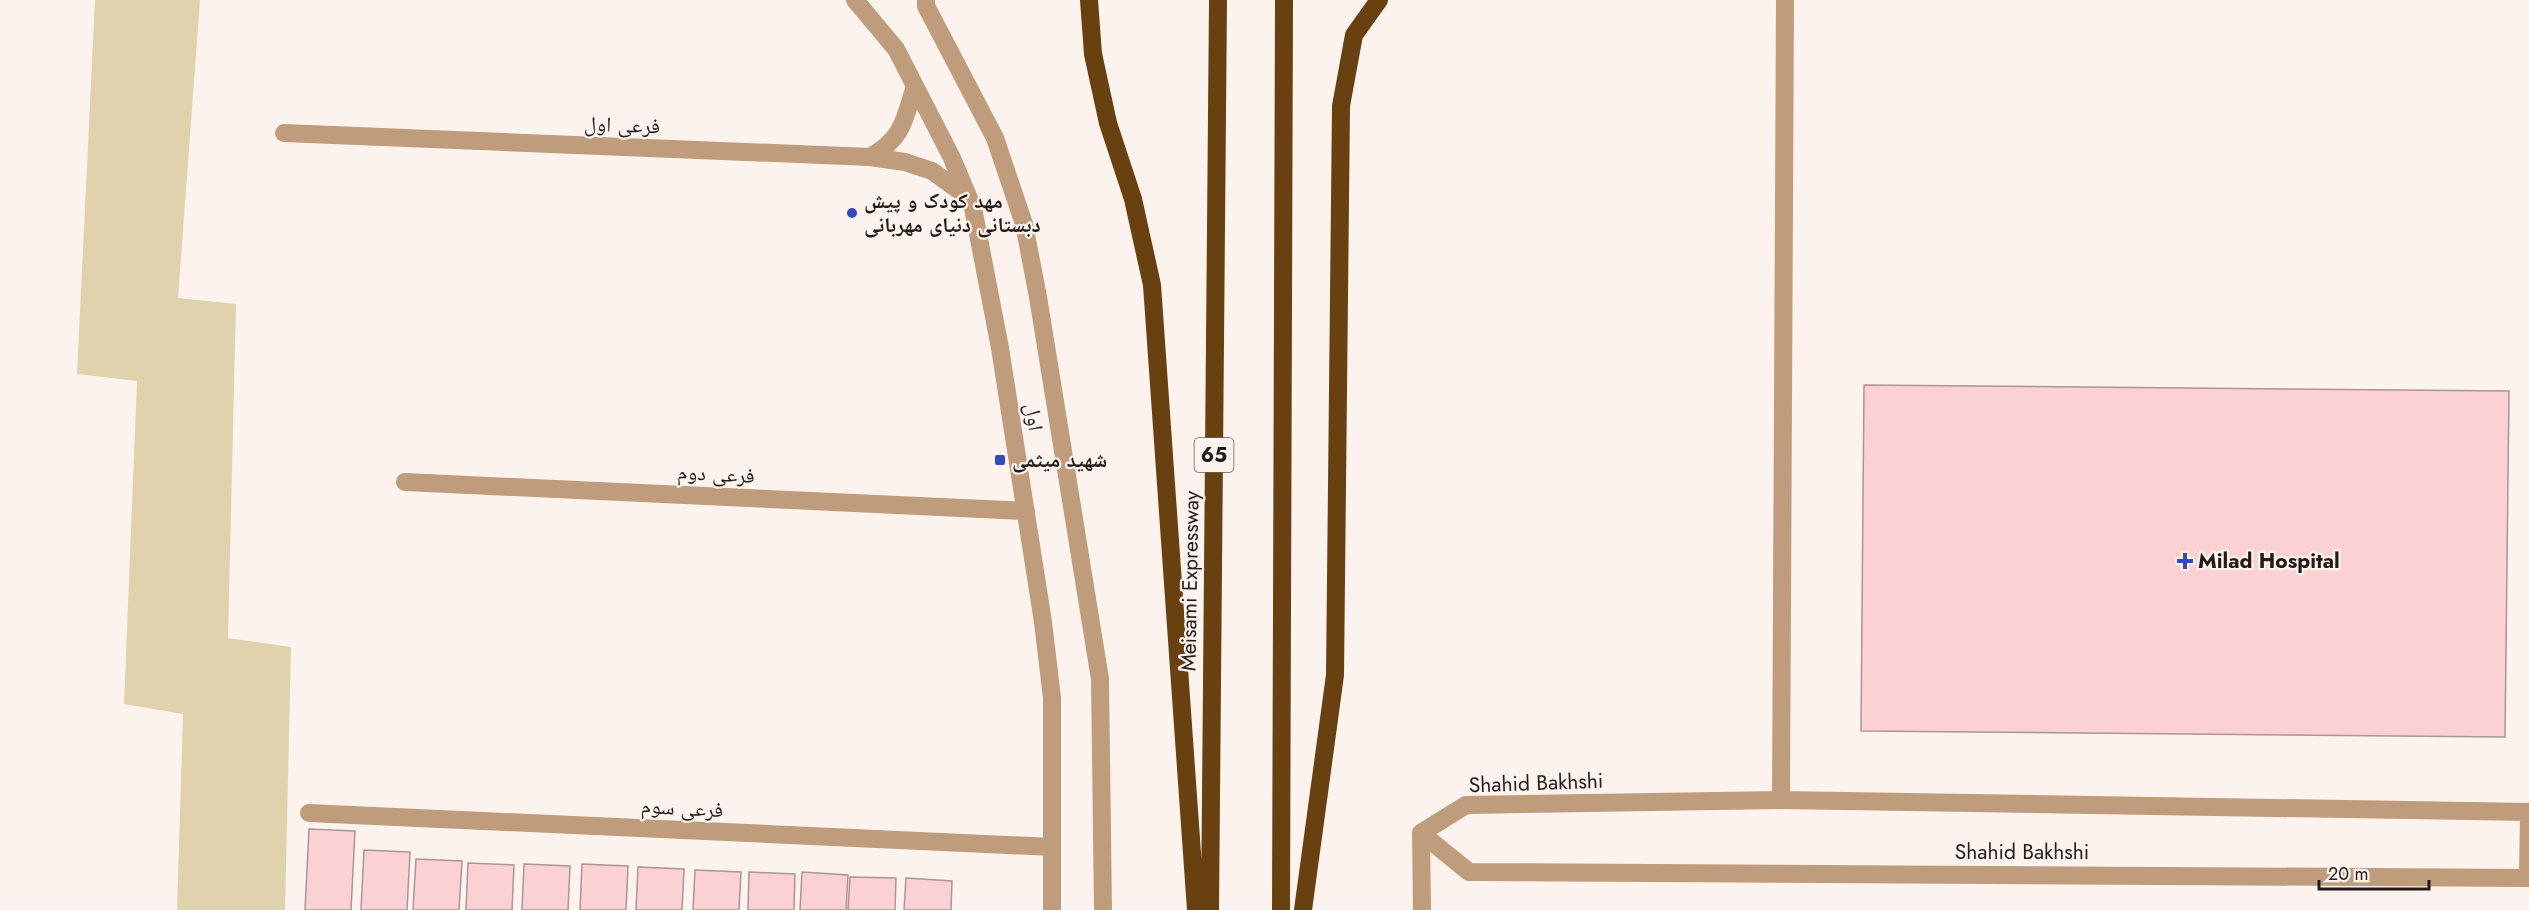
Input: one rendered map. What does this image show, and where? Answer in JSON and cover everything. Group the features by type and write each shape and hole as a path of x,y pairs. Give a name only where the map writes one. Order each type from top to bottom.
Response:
{"highway":[{"path":"1089,0 1093,54 1108,123 1133,199 1152,285 1196,910"},
{"name":"Meisami Expressway","path":"1209,910 1218,0"},
{"path":"1281,910 1284,0"},
{"path":"1303,910 1335,675 1341,106 1354,35 1379,0"}],"street":[{"name":"اول","path":"855,0 896,49 952,158 974,208 1026,511 1052,698 1052,910"},
{"name":"اول","path":"926,0 926,6 995,138 1026,235 1100,680 1103,910"},
{"path":"1781,800 1785,0"},
{"path":"870,157 887,147 902,129 915,86"},
{"name":"فرعی اول","path":"285,133 870,157 905,162 932,171 969,199"},
{"name":"فرعی دوم","path":"405,482 1026,511"},
{"name":"Shahid Bakhshi","path":"2529,812 1781,800 1466,805 1421,833 1469,872 2529,878"},
{"path":"2529,812 2529,878"},
{"name":"فرعی سوم","path":"309,813 1052,847"},
{"path":"1421,833 1422,910"}],"shaded area":[{"path":"95,0 200,0 178,298 236,304 228,638 291,647 285,910 177,910 183,714 124,704 137,381 77,374"}],"building":[{"name":"Milad Hospital","path":"1864,385 2509,391 2505,737 1861,731"},
{"path":"309,829 355,831 351,910 305,910"},
{"path":"364,850 410,852 407,910 361,910"},
{"path":"416,859 462,861 459,910 413,910"},
{"path":"468,863 514,865 512,910 466,910"},
{"path":"524,864 570,866 568,910 522,910"},
{"path":"582,864 628,866 626,910 580,910"},
{"path":"638,867 684,869 682,910 636,910"},
{"path":"695,870 741,872 739,910 693,910"},
{"path":"749,872 795,874 794,910 748,910"},
{"path":"802,872 848,875 846,910 800,910"},
{"path":"850,877 896,878 895,910 848,910"},
{"path":"906,878 952,881 951,910 904,910"}],"place":[{"name":"مهد کودک و پیش دبستانی دنیای‌ مهربانی","path":"852,213"},
{"name":"شهید میثمی","path":"1000,460"},
{"name":"Milad Hospital","path":"2185,561"}]}
